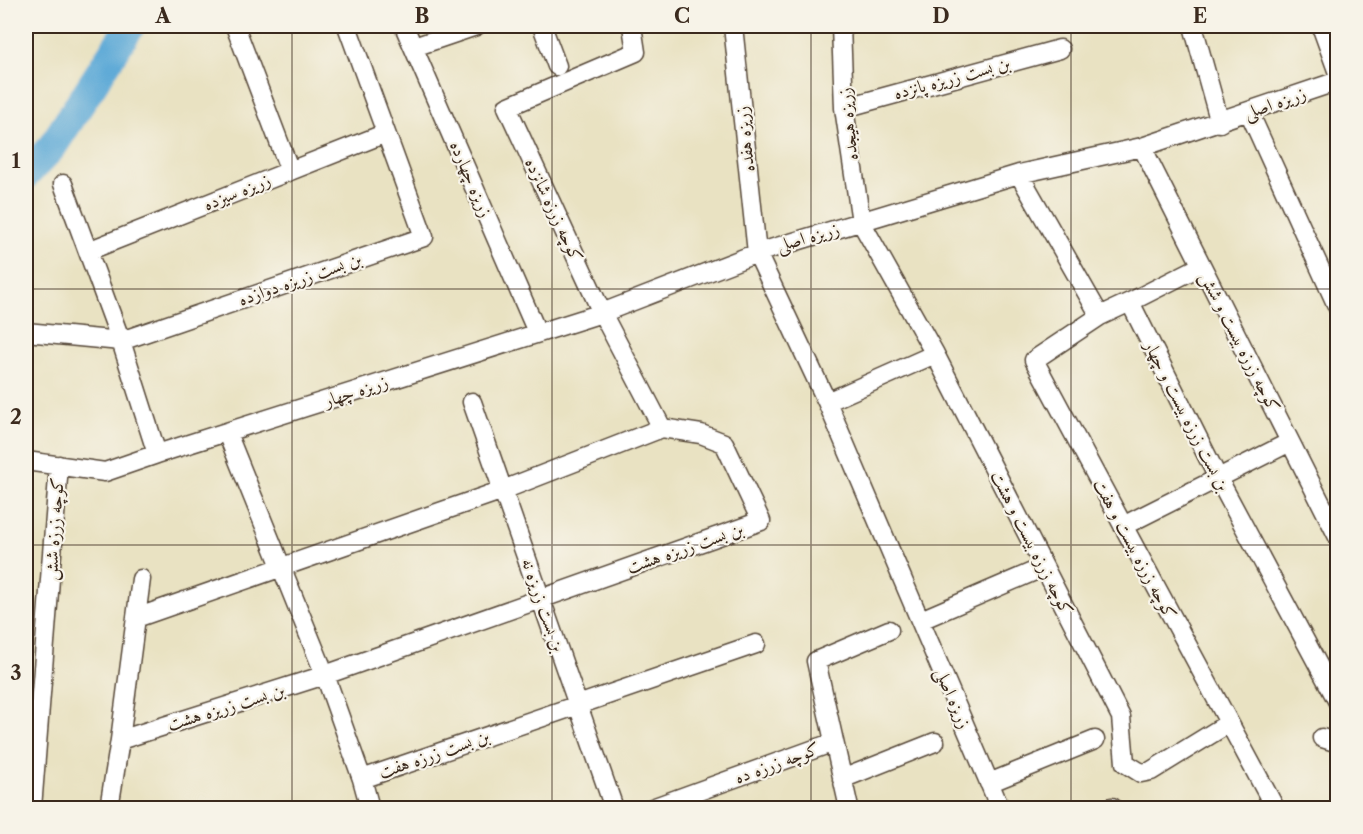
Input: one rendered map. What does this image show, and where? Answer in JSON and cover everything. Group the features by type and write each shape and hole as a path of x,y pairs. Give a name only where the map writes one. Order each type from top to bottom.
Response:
{"street":[{"path":"235,26 290,171"},
{"name":"بن بست زریزه دوازده","path":"121,341 424,237 347,26"},
{"name":"زریزه چهارده","path":"404,26 537,332"},
{"path":"414,47 476,26"},
{"path":"542,26 557,66"},
{"name":"کوچه زرزه شانزده","path":"632,26 636,52 507,107 602,313 662,428"},
{"name":"زریزه هفده","path":"733,26 757,252"},
{"name":"زریزه هیجده","path":"841,26 844,108 861,222"},
{"path":"1193,26 1220,123"},
{"path":"1320,26 1338,73"},
{"name":"بن بست زریزه پانزده","path":"844,108 1060,49"},
{"name":"زریزه اصلی","path":"1000,808 827,402 757,252 1019,174 1142,147 1220,123 1338,81"},
{"path":"1249,112 1337,308"},
{"name":"زریزه سیزده","path":"88,251 386,133"},
{"name":"کوچه زرزه بیست و شش","path":"1142,147 1338,537"},
{"path":"1019,174 1100,316 1202,266"},
{"path":"63,184 121,341 157,454"},
{"name":"کوچه زرزه بیست و هشت","path":"861,222 935,354 1121,717 1125,763 1132,770 1141,773 1151,771 1229,723"},
{"name":"زریزه چهار","path":"26,461 105,471 602,313 757,252"},
{"name":"بن بست زرزه بیست و چهار","path":"1130,302 1218,478 1338,702"},
{"name":"کوچه زرزه بیست و هفت","path":"1100,316 1034,360 1274,808"},
{"path":"26,332 121,341"},
{"path":"827,402 935,354"},
{"name":"بن بست زریزه نه","path":"472,402 614,808"},
{"path":"136,618 503,490 662,428"},
{"name":"بن بست زریزه هشت","path":"120,740 325,675 761,521 724,443 701,434 662,428"},
{"name":"بن بست زرزه هفت","path":"227,433 325,675 362,779 578,703 756,644"},
{"path":"1123,526 1290,442"},
{"name":"کوچه زرزه شش","path":"32,808 59,465"},
{"path":"921,620 1044,567"},
{"path":"109,808 141,579"},
{"path":"849,808 816,661 889,630"},
{"path":"989,783 1095,740"},
{"name":"کوچه زرزه ده","path":"652,808 834,742"},
{"path":"842,779 935,742"},
{"path":"362,779 370,808"}],"waterway":[{"path":"26,174 52,147 130,26"}]}
